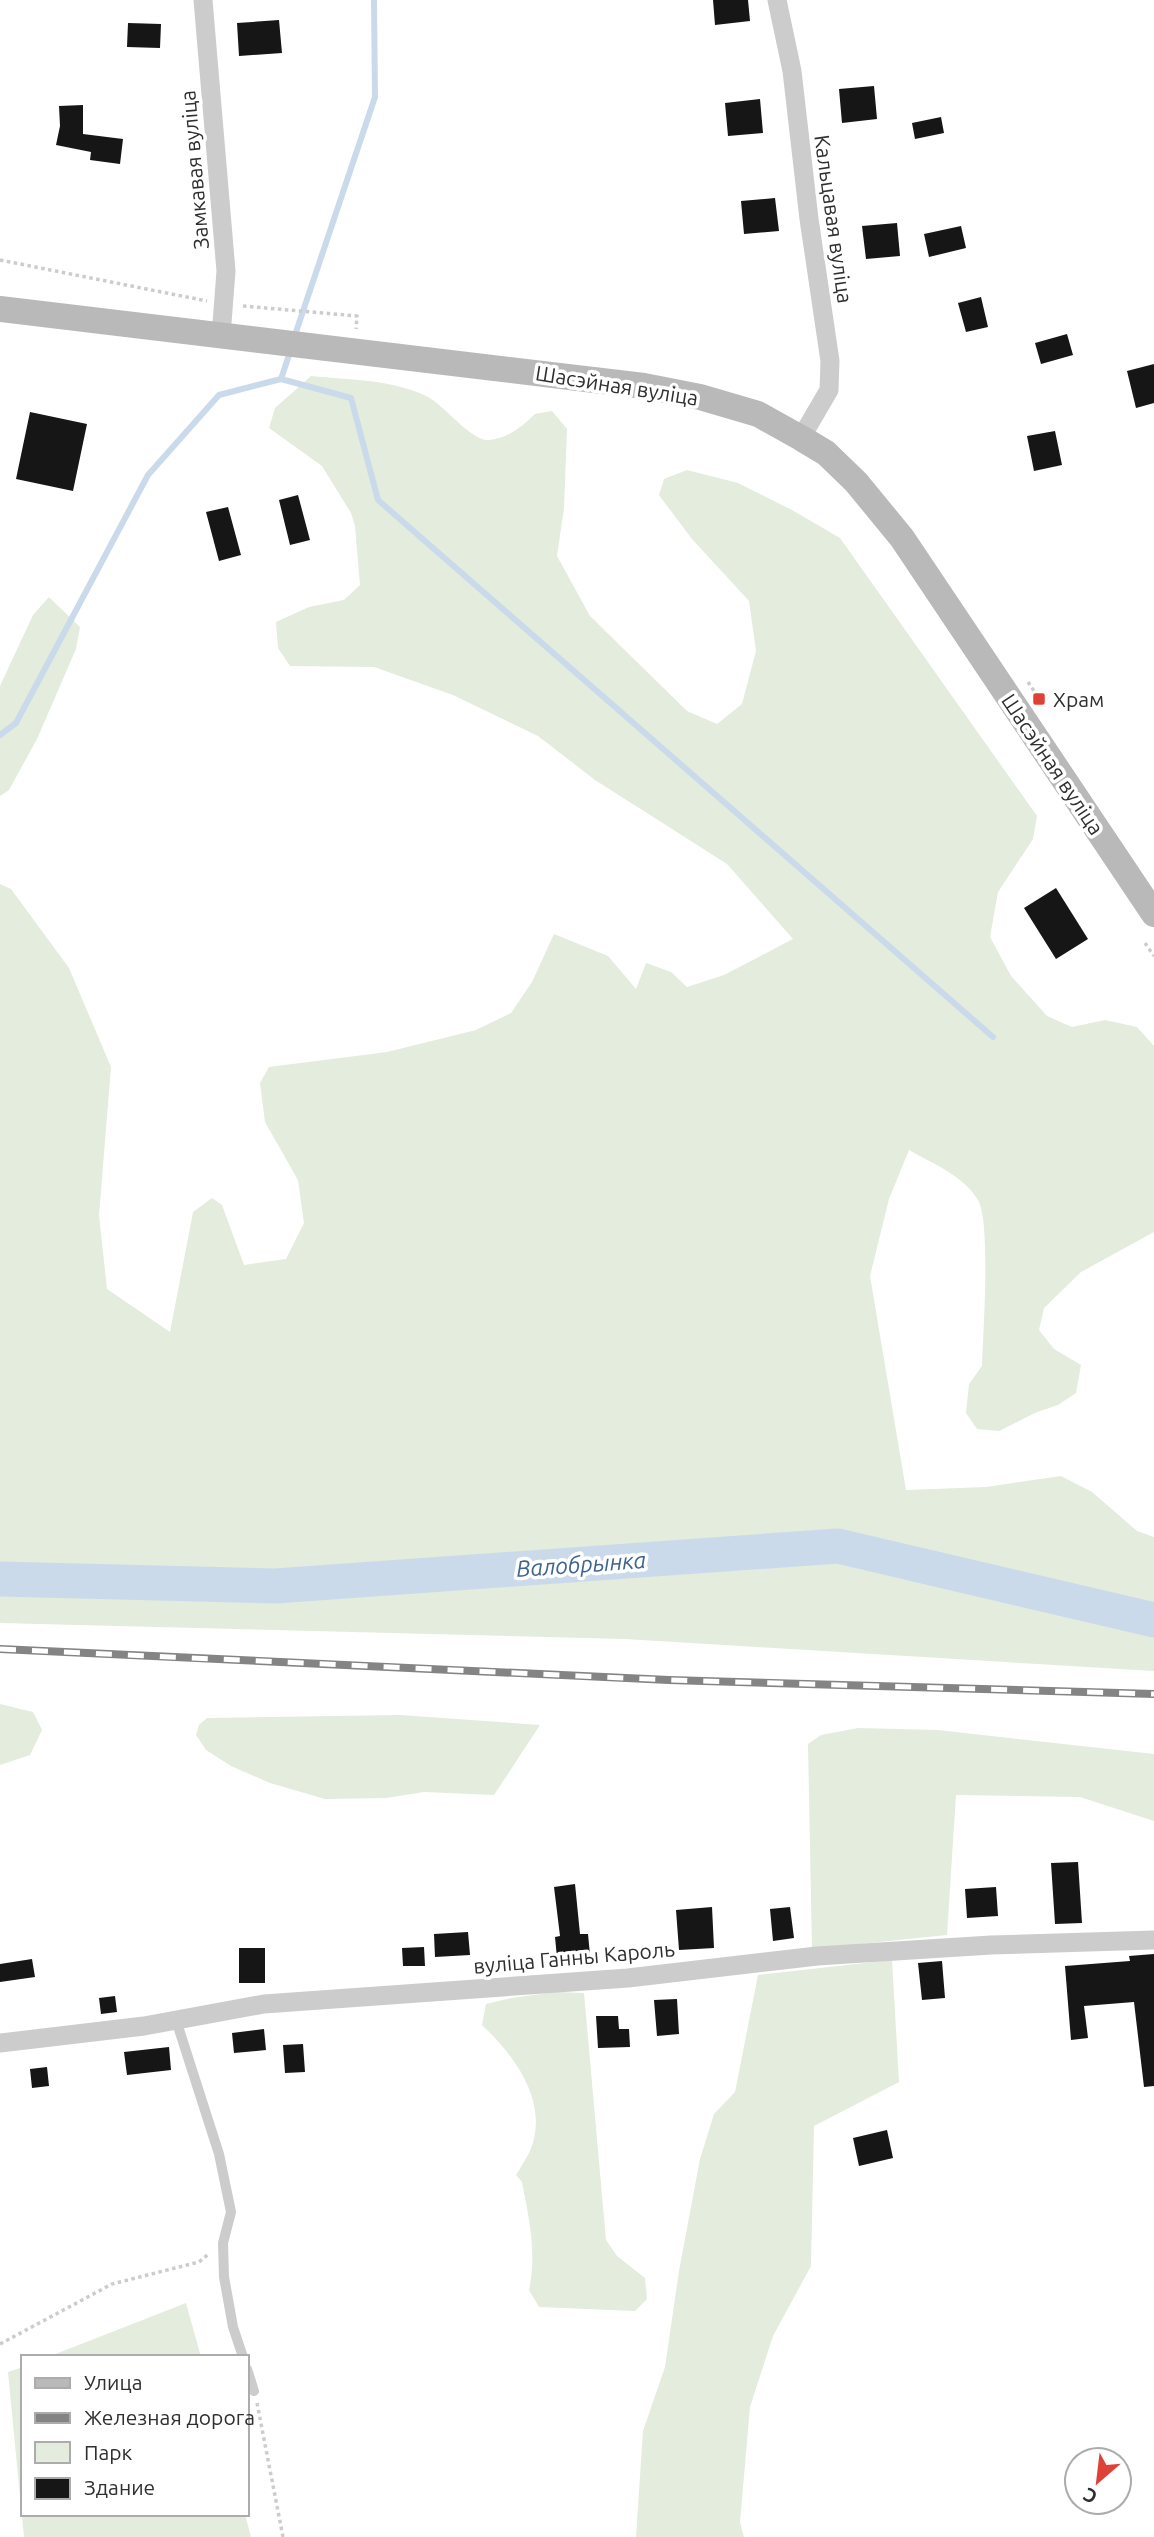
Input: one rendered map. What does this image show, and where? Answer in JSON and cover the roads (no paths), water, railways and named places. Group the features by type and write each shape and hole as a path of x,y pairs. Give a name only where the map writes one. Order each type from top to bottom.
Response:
{"main road":[{"name":"Шасэйная вуліца","path":"0,309 644,386 700,397 758,414 826,453 856,481 902,538 1154,914"}],"street":[{"name":"Замкавая вуліца","path":"203,0 226,271 226,336"},
{"name":"Кальцавая вуліца","path":"778,0 792,71 830,361 829,390 801,438"},
{"name":"вуліца Ганны Кароль","path":"0,2043 144,2026 264,2004 628,1978 817,1955 991,1945 1154,1940"}],"lane":[{"path":"176,2019 219,2154 231,2212 223,2243 224,2277 233,2328 242,2355"},
{"path":"248,2372 254,2391"}],"waterway":[{"path":"294,338 375,97 374,0"},
{"path":"0,735 16,723 148,475 219,395 281,379 291,349"},
{"path":"281,379 351,398 378,500 993,1037"},
{"name":"Валобрынка","path":"0,1579 275,1586 838,1546 1154,1620"}],"railway":[{"path":"0,1649 669,1680 1154,1694"}],"place":[{"name":"Храм","path":"1039,699"}]}
